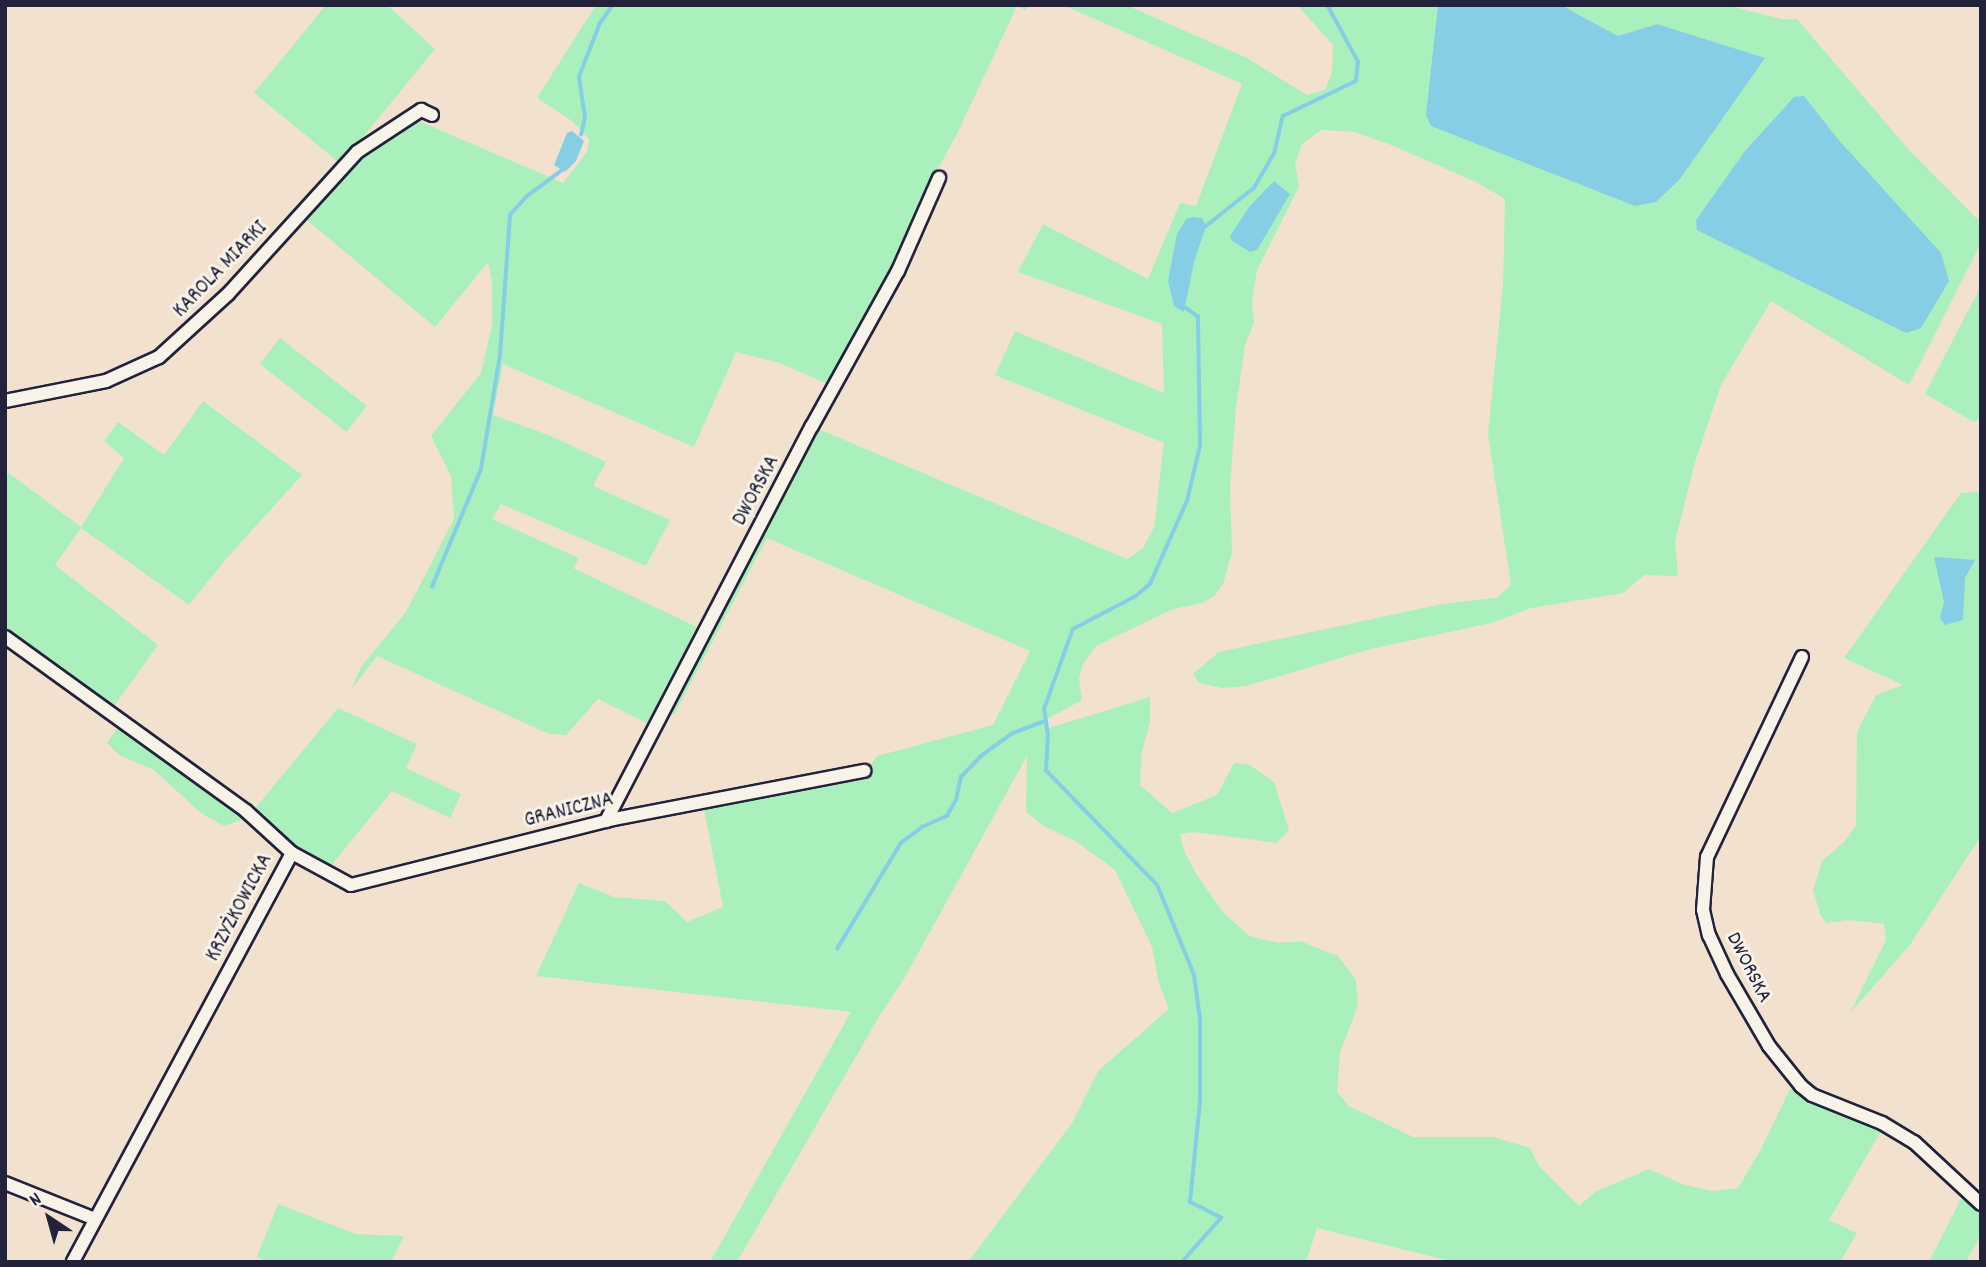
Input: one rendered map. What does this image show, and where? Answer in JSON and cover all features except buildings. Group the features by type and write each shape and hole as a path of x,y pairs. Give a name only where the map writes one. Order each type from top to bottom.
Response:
{"street":[{"name":"KAROLA MIARKI","path":"5,401 106,381 159,357 228,294 357,152 421,110 432,115"},
{"name":"DWORSKA","path":"606,821 812,426 898,271 939,178"},
{"name":"KRZYŻKOWICKA","path":"5,637 246,811 292,853 72,1262"},
{"name":"DWORSKA","path":"1802,657 1707,857 1703,910 1709,935 1727,974 1769,1046 1801,1086 1812,1095 1882,1123 1914,1142 1981,1204"},
{"name":"GRANICZNA","path":"292,853 351,885 606,821 864,771"},
{"path":"5,1183 95,1219"}],"green space":[{"path":"326,5 387,5 435,49 341,164 254,93"},
{"path":"596,5 1029,5 1025,10 1017,6 957,134 920,201 881,294 830,385 780,363 736,352 694,447 503,364 493,415 551,436 606,462 593,486 670,520 646,566 501,504 492,519 579,558 573,568 697,627 647,723 598,699 566,735 549,734 377,656 351,690 361,667 406,612 454,519 451,476 431,436 481,373 492,325 492,281 488,262 435,327 302,216 363,150 419,121 563,183 587,152 589,139 572,121 537,98"},
{"path":"1063,5 1126,5 1247,58 1307,95 1325,90 1332,72 1333,45 1297,5 1438,5 1436,26 1680,179 1764,58 1657,24 1618,36 1561,5 1726,5 1782,19 1797,19 1910,151 1976,218 1981,219 1981,243 1909,385 1771,301 1721,385 1695,462 1675,541 1678,576 1644,575 1623,593 1531,608 1491,623 1371,649 1246,686 1223,688 1199,683 1193,674 1219,652 1442,604 1496,598 1511,585 1488,434 1503,285 1505,199 1478,183 1394,146 1355,132 1321,130 1302,144 1295,163 1299,187 1257,270 1252,302 1254,323 1245,345 1236,408 1230,486 1232,552 1223,584 1214,596 1202,603 1173,609 1096,646 1083,664 1079,679 1082,700 1045,720 1049,728 1150,697 1150,722 1142,751 1140,785 1172,813 1217,795 1234,763 1248,764 1274,782 1289,830 1277,843 1194,832 1180,834 1185,853 1197,875 1223,912 1249,936 1278,943 1300,941 1338,956 1356,980 1358,1005 1340,1053 1337,1092 1349,1106 1413,1137 1493,1137 1530,1148 1539,1166 1579,1206 1595,1192 1649,1169 1682,1184 1712,1191 1738,1188 1760,1151 1790,1089 1811,1101 1883,1128 1829,1220 1857,1233 1840,1262 1454,1262 1317,1228 1306,1262 968,1262 1072,1123 1098,1071 1169,1009 1159,984 1152,947 1115,870 1077,842 1044,826 1026,812 1027,756 905,977 880,1015 737,1262 710,1262 851,1012 536,976 579,883 614,897 665,901 687,922 723,907 704,809 860,780 877,756 993,725 1030,651 767,538 674,715 666,712 816,428 1127,559 1143,548 1154,527 1164,443 995,375 1015,331 1164,393 1162,324 1018,272 1043,224 1148,279 1180,203 1196,206 1242,84"},
{"path":"1981,286 1981,419 1974,422 1925,394"},
{"path":"280,338 367,406 346,432 260,364"},
{"path":"203,401 302,475 226,559 189,605 81,528 55,565 158,645 112,709 5,631 5,477 9,473 81,527 124,458 104,441 118,422 164,455"},
{"path":"1981,491 1981,836 1910,945 1850,1013 1886,940 1884,924 1848,920 1826,923 1820,914 1813,890 1822,861 1845,841 1856,825 1857,732 1876,695 1903,685 1844,658 1961,493"},
{"path":"338,708 417,744 406,768 461,794 450,818 392,791 329,868 292,845 253,811"},
{"path":"119,726 217,796 240,814 241,820 224,826 202,814 154,770 119,755 107,743"},
{"path":"1963,1195 1981,1212 1981,1234 1966,1262 1929,1262"},
{"path":"278,1204 356,1234 404,1236 391,1262 268,1262 257,1257"}],"water":[{"path":"1438,5 1561,5 1618,36 1657,24 1765,58 1680,179 1656,202 1635,206 1431,126 1426,115"},
{"path":"1804,96 1837,138 1941,253 1949,281 1921,328 1906,333 1697,230 1696,220 1745,151 1794,97"},
{"path":"572,131 584,141 576,161 565,172 554,165 567,133"},
{"path":"1274,181 1290,194 1257,250 1250,252 1232,241 1230,236 1249,207"},
{"path":"1202,218 1206,226 1194,262 1184,312 1174,306 1168,281 1177,234 1186,219"},
{"path":"1934,557 1975,560 1965,578 1963,620 1945,625 1940,618 1944,602"}],"waterway":[{"path":"581,135 585,118 579,77 600,23 613,5"},
{"path":"1206,226 1254,188 1274,154 1283,116 1356,81 1358,62 1327,5"},
{"path":"432,587 481,469 500,355 510,215 526,197 561,171"},
{"path":"1182,1262 1221,1218 1190,1202 1200,1102 1200,1019 1194,975 1157,885 1046,771 1048,736 1044,709 1073,629 1136,596 1150,584 1187,501 1200,446 1198,317 1187,309"},
{"path":"837,949 901,843 922,827 947,816 956,800 961,777 981,756 1011,734 1045,721"}]}
